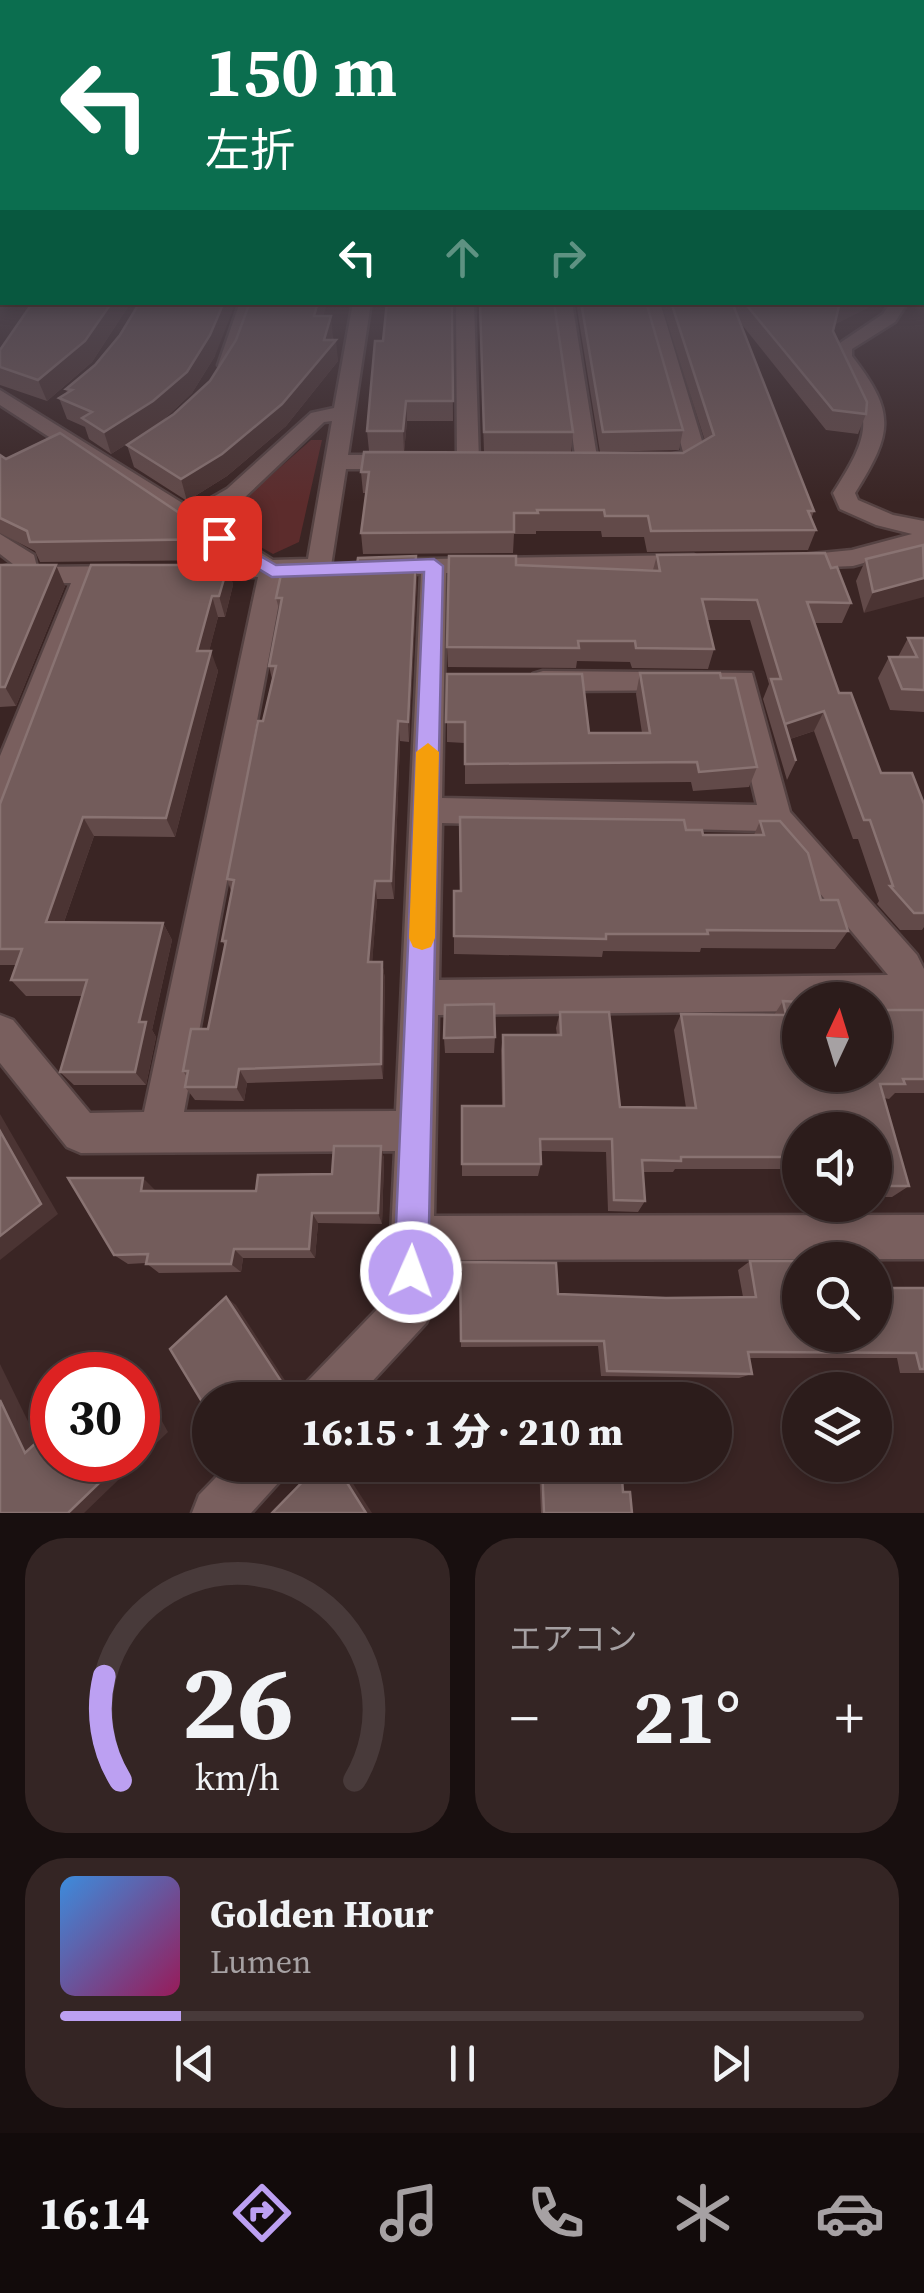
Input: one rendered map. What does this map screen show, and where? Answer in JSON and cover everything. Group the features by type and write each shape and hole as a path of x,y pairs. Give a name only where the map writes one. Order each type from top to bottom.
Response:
{"street":[{"path":"219,378 230,361"},
{"path":"338,566 338,462 354,361"},
{"path":"338,462 459,462 463,361"},
{"path":"571,361 587,463"},
{"path":"642,463 679,464 696,454 668,361"},
{"path":"846,361 865,383 878,425 875,444 844,493 848,504 908,527 924,516"},
{"path":"0,396 37,420 119,462 191,520 272,571"},
{"path":"37,420 61,407"},
{"path":"191,520 235,494 318,417 346,413"},
{"path":"762,563 852,558 924,538"},
{"path":"0,542 25,561 12,575"},
{"path":"12,575 272,571 338,566 724,563"},
{"path":"340,1382 410,1307 434,566"},
{"path":"160,1133 272,571"},
{"path":"0,794 87,574"},
{"path":"420,998 921,999 904,967 776,818 742,680 508,681"},
{"path":"430,681 469,681"},
{"path":"426,810 776,818"},
{"path":"0,1034 81,1134 416,1130"},
{"path":"412,1238 924,1237"},
{"path":"217,1513 246,1482"}],"shaded area":[{"path":"311,440 322,440 299,542 273,554 215,521 217,513 259,486"}],"building":[{"path":"0,361 61,361 38,380 0,367"},
{"path":"99,361 194,361 187,372 153,401 104,432 82,418 92,412 59,398"},
{"path":"223,361 319,361 282,404 222,454 181,479 127,445 174,414 210,381"},
{"path":"373,361 453,361 453,401 406,401 403,431 367,431"},
{"path":"482,361 563,361 573,432 484,432"},
{"path":"591,361 663,361 683,430 603,432"},
{"path":"690,361 755,361 814,511 808,511 816,530 651,531 648,516 605,516 604,510 537,510 538,513 514,513 514,532 361,533 369,472 361,472 364,452 683,453 714,435"},
{"path":"792,361 847,361 867,402 866,414 833,410"},
{"path":"60,433 218,539 30,542 27,531 0,518 0,455 6,459"},
{"path":"923,545 924,578 873,592 866,559"},
{"path":"825,553 831,568 837,567 851,603 807,602 839,693 851,693 881,773 912,773 924,804 924,913 914,913 890,886 870,820 864,820 824,711 785,724 796,761 771,679 781,679 757,600 702,599 714,649 636,648 635,641 578,641 579,648 447,647 449,556 516,556 516,565 660,571 657,555"},
{"path":"416,556 408,722 398,721 391,881 375,881 368,962 382,962 381,1064 239,1069 236,1087 185,1087 188,1071 183,1071 191,1029 208,1029 226,941 222,941 234,880 227,879 258,721 263,721 276,666 269,666 282,598 276,598 283,565 357,565 358,558"},
{"path":"0,565 56,565 5,687 0,687"},
{"path":"91,565 228,565 219,596 212,596 197,651 211,651 166,818 83,817 46,922 163,923 139,1022 146,1022 135,1072 60,1072 87,980 11,980 22,949 0,949 0,804"},
{"path":"908,638 924,638 924,690 902,689 889,657 917,657"},
{"path":"640,673 720,673 721,678 735,678 757,767 699,772 697,762 465,764 465,722 446,722 447,674 582,674 589,733 650,733"},
{"path":"460,817 684,820 686,830 702,830 703,835 764,835 760,821 780,821 808,853 821,900 838,900 848,931 707,930 708,934 606,934 606,939 454,936 454,891 461,891"},
{"path":"494,1004 495,1037 444,1038 445,1005"},
{"path":"892,1010 924,1010 924,1079 903,1079 905,1084 892,1084"},
{"path":"560,1012 609,1012 620,1107 696,1108 681,1014 782,1015 782,1092 882,1092 888,1112 782,1112 782,1157 642,1160 645,1201 614,1200 612,1139 540,1139 541,1164 462,1164 462,1106 504,1106 503,1035 561,1035"},
{"path":"892,1126 909,1186 892,1186"},
{"path":"0,1131 41,1204 0,1236"},
{"path":"334,1146 381,1146 378,1213 312,1213 309,1249 234,1249 231,1264 146,1264 148,1254 114,1255 68,1178 143,1178 141,1191 256,1191 258,1175 332,1174"},
{"path":"750,1261 782,1261 782,1352 892,1352 892,1288 924,1288 924,1369 920,1369 916,1353 748,1352 752,1374 607,1371 604,1341 461,1341 460,1262 556,1263 558,1294 756,1297"},
{"path":"226,1297 282,1382 192,1382 192,1385 170,1349"},
{"path":"0,1400 25,1453 30,1448 30,1482 100,1482 68,1513 0,1513"},
{"path":"302,1482 347,1482 366,1513 272,1513"},
{"path":"543,1482 622,1482 623,1492 630,1492 632,1513 544,1513"}],"slow traffic":[{"path":"422,938 428,752"}],"route":[{"path":"219,538 272,571 319,566 434,566 411,1272"}]}
